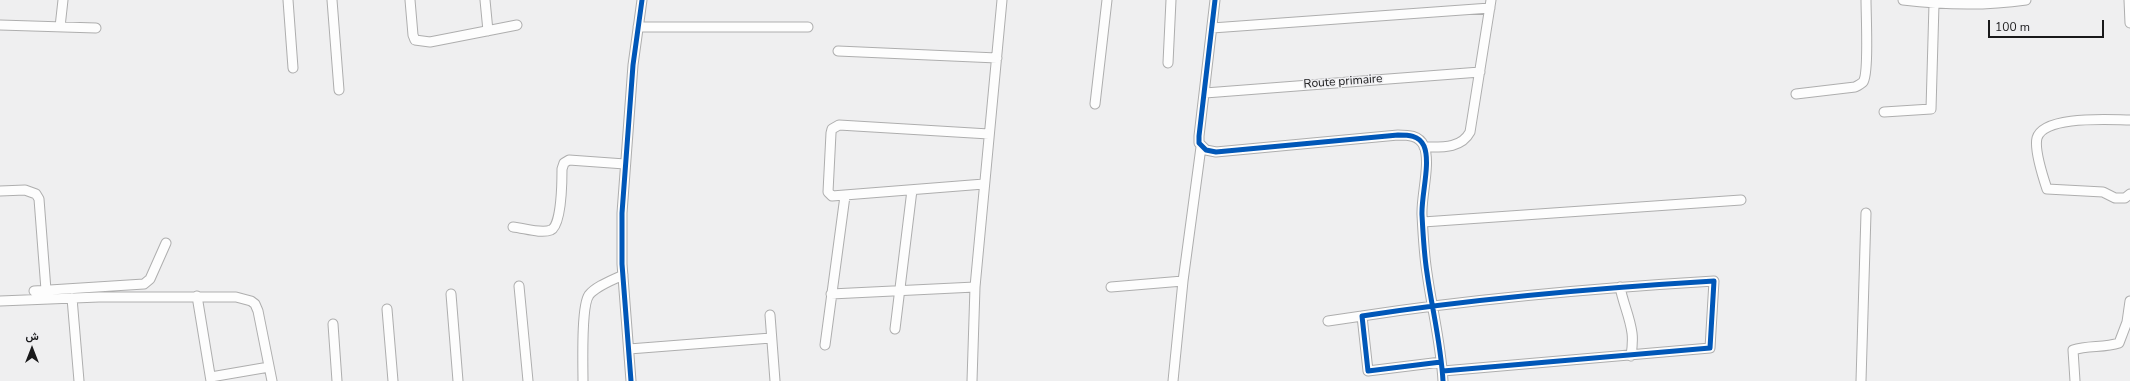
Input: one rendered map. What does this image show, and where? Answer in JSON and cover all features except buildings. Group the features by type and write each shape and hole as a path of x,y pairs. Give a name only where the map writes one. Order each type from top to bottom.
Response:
{"street":[{"path":"60,27 63,0"},
{"path":"288,0 293,68"},
{"path":"332,0 339,90"},
{"path":"410,0 413,35 415,40 420,42 430,42 517,25"},
{"path":"485,0 488,31"},
{"path":"631,381 623,275 622,213 633,65 642,0"},
{"path":"972,381 975,287 1002,0"},
{"path":"1095,104 1107,0"},
{"path":"1168,63 1171,0"},
{"path":"1173,381 1183,281 1202,147 1199,136 1216,0"},
{"path":"1796,94 1855,87 1862,83 1865,76 1866,58 1866,0"},
{"path":"1903,0 1934,4 2026,0"},
{"path":"2129,0 2130,23"},
{"path":"1212,28 1490,4 1473,126 1468,137 1460,143 1444,146 1424,147"},
{"path":"1884,112 1931,109 1934,4"},
{"path":"0,25 96,28"},
{"path":"638,27 808,26"},
{"path":"838,51 997,58"},
{"name":"Route primaire","path":"1205,93 1480,72"},
{"path":"2130,120 2065,122 2052,124 2042,130 2037,138 2037,145 2047,189 2104,192 2115,198 2125,198 2130,194"},
{"path":"984,184 832,196 828,192 832,133 835,126 989,134"},
{"path":"1202,147 1206,150 1216,152 1398,134 1410,135 1420,140 1424,147 1426,159 1423,222 1427,272 1441,348 1443,381"},
{"path":"513,227 542,231 551,230 559,213 562,169 564,163 569,160 625,164"},
{"path":"0,191 26,190 36,194 39,199 46,290"},
{"path":"895,329 912,190"},
{"path":"825,345 845,196"},
{"path":"1423,222 1741,200"},
{"path":"1861,381 1866,213"},
{"path":"34,291 144,284 150,279 166,243"},
{"path":"583,381 585,306 587,299 595,290 623,275"},
{"path":"1111,287 1183,281"},
{"path":"1328,320 1433,305 1620,287 1714,281 1710,348 1631,356 1368,371 1362,316"},
{"path":"519,286 528,381"},
{"path":"831,294 975,287"},
{"path":"1620,287 1622,303 1633,335 1631,356"},
{"path":"451,294 458,381"},
{"path":"197,296 211,379 269,367"},
{"path":"0,301 72,298 197,296 236,297 255,304 260,318 272,381"},
{"path":"72,298 79,381"},
{"path":"2075,381 2073,350 2082,347 2110,346 2119,343 2127,322 2130,301"},
{"path":"387,309 393,381"},
{"path":"770,315 775,381"},
{"path":"333,324 337,381"},
{"path":"629,349 771,338"}],"cycle path":[{"path":"631,381 622,264 622,213 633,65 642,0"},
{"path":"1215,0 1199,136 1199,143 1206,150 1216,152 1398,135 1413,136 1422,142 1426,153 1426,170 1422,207 1424,251 1443,381"},
{"path":"1441,362 1368,371 1362,316 1538,294 1714,281 1710,348 1443,371"}]}
